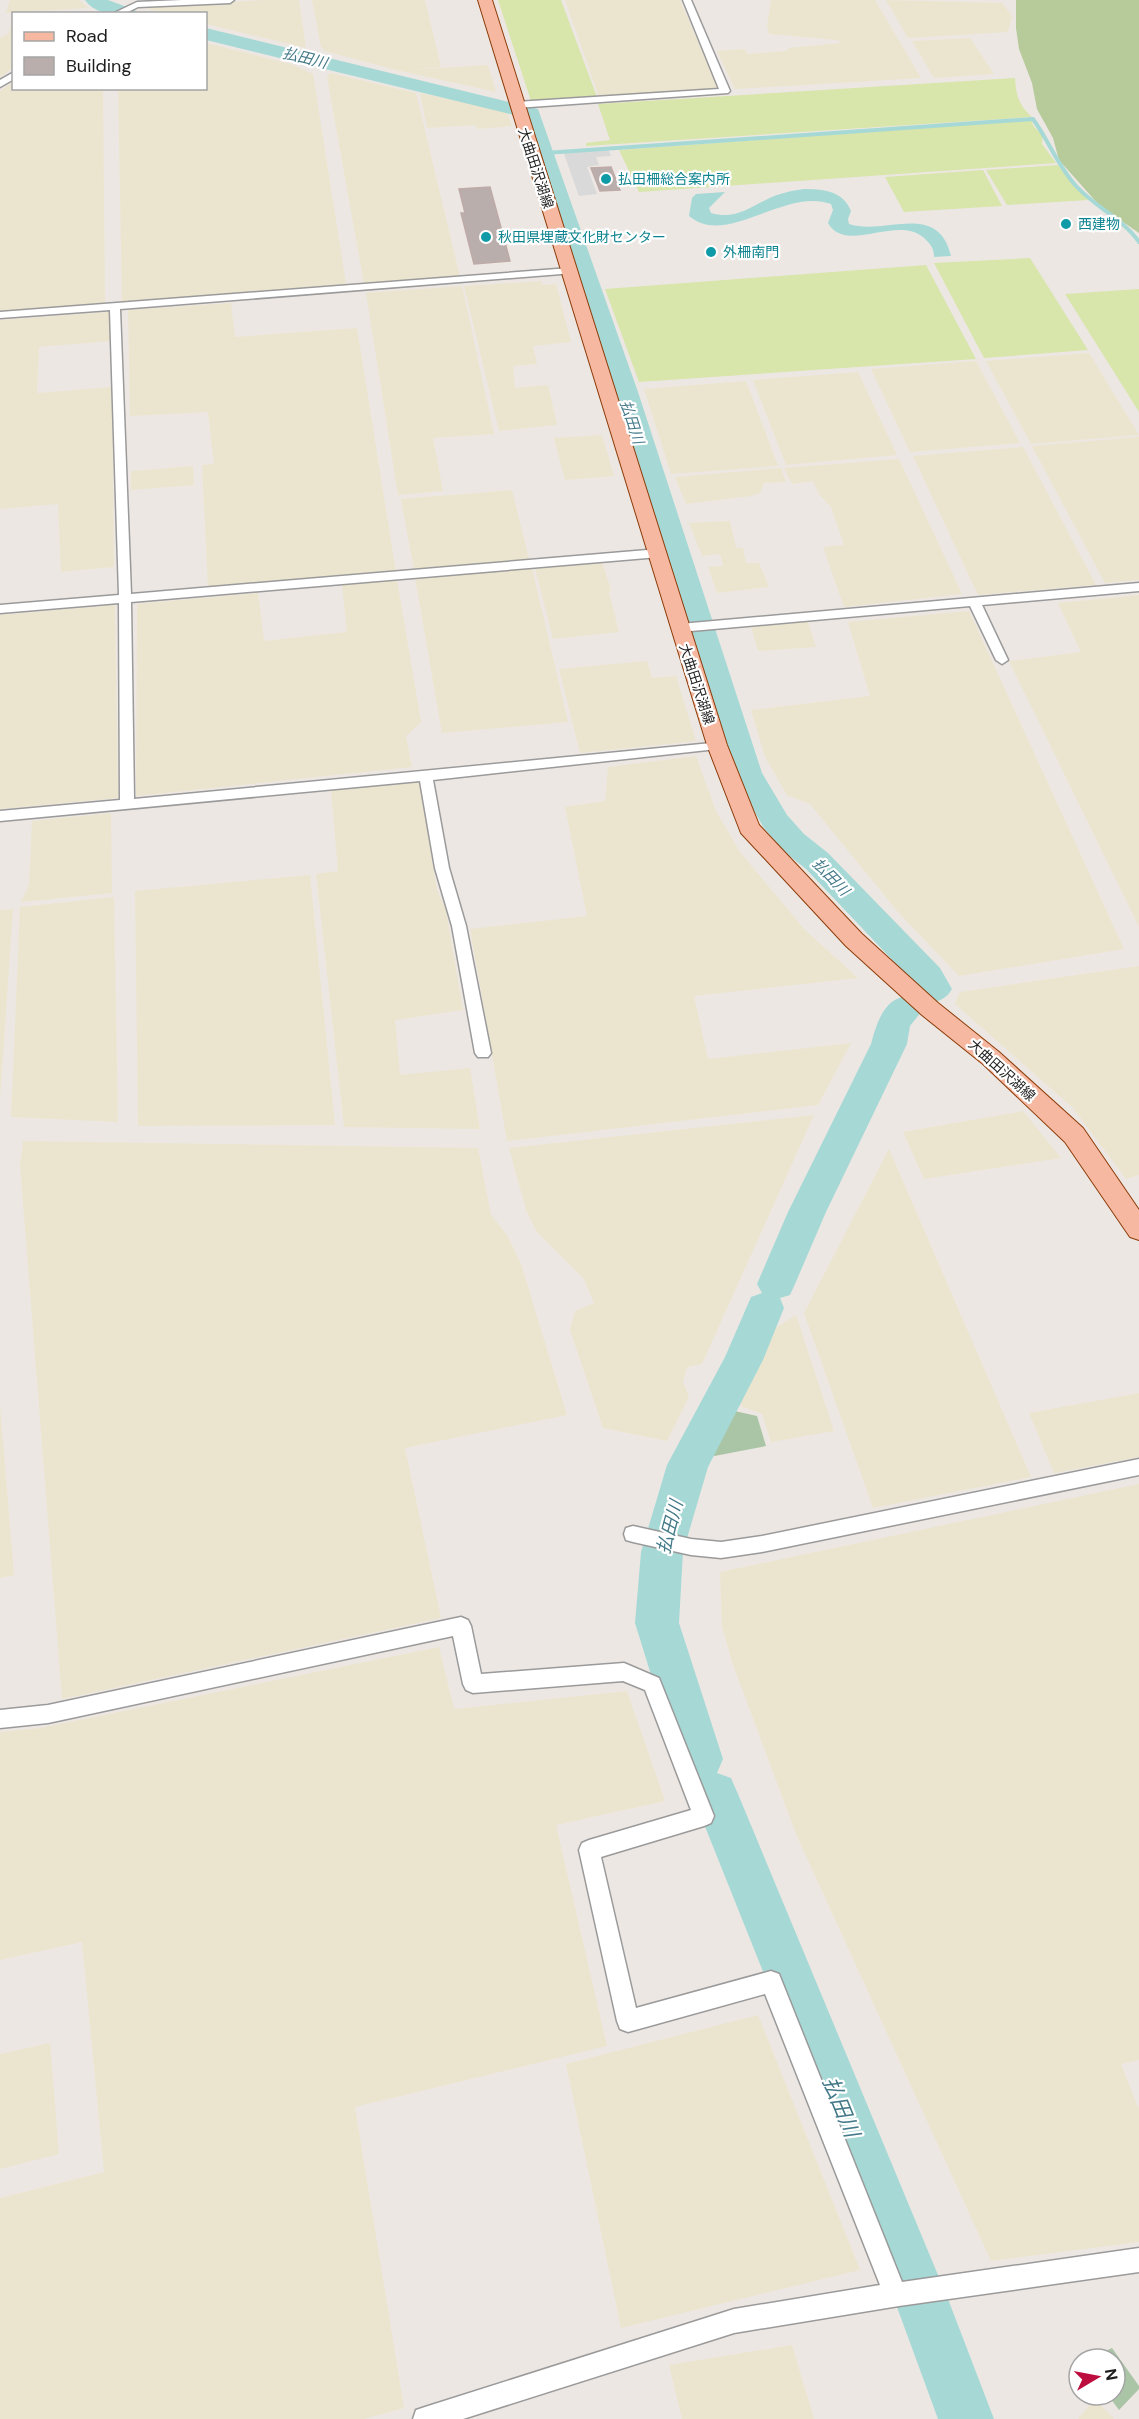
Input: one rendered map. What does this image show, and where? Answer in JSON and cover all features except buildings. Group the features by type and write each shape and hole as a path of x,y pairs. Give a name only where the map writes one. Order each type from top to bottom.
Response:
{"main road":[{"name":"大曲田沢湖線","path":"485,0 516,107 659,553 717,745 749,828 854,940 930,1009 992,1058 1074,1135 1139,1230"}],"street":[{"path":"122,0 132,7"},
{"path":"121,12 132,7 230,0"},
{"path":"516,107 725,91 687,0"},
{"path":"0,315 570,271"},
{"path":"115,306 128,804"},
{"path":"0,609 659,553"},
{"path":"680,628 1139,587"},
{"path":"974,601 1002,660"},
{"path":"0,816 426,776 717,745"},
{"path":"426,776 442,868 459,926 483,1053"},
{"path":"633,1534 691,1547 721,1550 762,1544 1139,1467"},
{"path":"0,1719 48,1714 461,1626 473,1684 624,1672 652,1684 704,1816 589,1850 628,2021 771,1983 897,2294"},
{"path":"425,2419 734,2321 897,2294 1139,2260"}],"shaded area":[{"path":"10,0 79,0 88,8 12,12 6,13"},
{"path":"299,0 306,48 207,24 207,12 157,12 144,7"},
{"path":"312,0 425,0 441,67 408,70 488,65 496,92 396,70 325,51 321,47"},
{"path":"565,0 680,0 718,89 599,97"},
{"path":"771,0 875,0 921,78 735,89 717,51 745,49 747,54 841,43 838,40 769,34 767,26"},
{"path":"886,0 1002,3 1012,16 1008,32 908,38"},
{"path":"12,20 12,69 0,77 0,38 9,33"},
{"path":"970,38 994,74 934,78 912,41"},
{"path":"207,43 291,64 313,74 346,284 122,302 118,90 207,90"},
{"path":"330,73 416,93 460,277 364,284 327,77"},
{"path":"12,83 12,90 103,90 105,304 0,312 0,91"},
{"path":"420,93 507,111 512,126 477,129 475,125 427,128"},
{"path":"608,148 611,156 596,157 599,165 587,167 597,194 579,196 563,151"},
{"path":"541,281 543,285 556,284 571,342 533,346 537,364 513,366 515,388 548,385 557,425 499,431 464,286"},
{"path":"462,286 494,434 433,438 443,491 398,495 366,293"},
{"path":"231,303 235,337 357,328 396,572 208,588 202,465 214,464 208,412 130,416 128,310"},
{"path":"109,312 111,341 39,347 37,393 112,387 114,567 61,572 58,504 0,509 0,320"},
{"path":"1089,353 1139,435 1031,444 986,361"},
{"path":"976,361 1020,443 910,452 871,369"},
{"path":"858,372 897,455 786,465 753,380"},
{"path":"746,381 778,466 671,474 644,389"},
{"path":"602,435 614,476 565,480 554,438"},
{"path":"1139,437 1139,580 1105,583 1032,446"},
{"path":"1023,447 1096,585 978,595 913,456"},
{"path":"899,459 962,594 844,607 823,547 844,545 831,507 819,494 813,481 792,484 784,468"},
{"path":"193,466 194,485 131,490 131,471"},
{"path":"781,468 786,482 764,483 760,493 686,504 675,477"},
{"path":"512,490 529,559 414,570 401,499"},
{"path":"730,521 736,548 743,548 746,563 759,563 769,587 717,593 708,567 723,566 720,554 702,556 689,523"},
{"path":"602,562 611,590 609,592 619,632 553,639 535,568"},
{"path":"532,568 568,722 442,733 415,578"},
{"path":"397,580 421,722 406,736 412,767 136,796 137,604 258,593 264,641 347,632 342,585"},
{"path":"1139,595 1139,927 1009,661 1081,652 1058,603"},
{"path":"115,605 118,798 0,809 0,615"},
{"path":"969,611 1124,949 959,976 898,912 810,804 787,795 765,757 751,710 870,696 848,622"},
{"path":"808,622 816,647 758,651 751,627"},
{"path":"647,661 652,678 676,676 696,741 580,753 559,669"},
{"path":"696,756 716,811 740,852 804,929 858,978 694,996 708,1059 851,1043 818,1105 507,1141 470,929 587,916 565,807 605,801 608,767"},
{"path":"419,781 437,890 446,910 463,1010 395,1020 400,1075 470,1068 480,1129 344,1127 316,874 338,871 331,790"},
{"path":"111,813 112,893 21,902 29,885 32,821"},
{"path":"310,875 335,1125 138,1126 135,891"},
{"path":"114,897 118,1122 11,1117 20,907"},
{"path":"13,909 0,1099 0,910"},
{"path":"1139,966 1139,1175 1126,1179 1073,1108 955,1004 960,992"},
{"path":"1023,1111 1061,1158 924,1179 903,1132"},
{"path":"814,1115 702,1364 687,1367 683,1382 689,1397 667,1441 603,1428 570,1330 575,1311 594,1303 584,1279 536,1231 526,1210 509,1148"},
{"path":"23,1141 478,1148 491,1215 507,1235 521,1264 567,1415 405,1448 441,1618 62,1699 20,1165"},
{"path":"889,1149 1031,1477 873,1508 804,1313"},
{"path":"796,1315 834,1431 771,1442 762,1414 736,1404 771,1331"},
{"path":"1139,1393 1139,1457 1054,1473 1029,1413"},
{"path":"0,1405 14,1575 0,1578"},
{"path":"1139,1484 1139,2060 1121,2064 1139,2110 1139,2242 991,2261 796,1834 732,1662 722,1626 720,1572"},
{"path":"439,1647 454,1709 627,1691 665,1801 556,1825 607,2046 355,2107 404,2408 364,2419 0,2419 0,2198 104,2172 82,1942 0,1960 0,1732 40,1728"},
{"path":"758,2015 860,2270 621,2328 566,2064"},
{"path":"50,2043 59,2154 0,2169 0,2054"},
{"path":"792,2345 814,2419 682,2419 669,2365"},
{"path":"1088,2407 1103,2407 1114,2419 1078,2419"}],"green space":[{"path":"498,0 561,0 597,97 531,101"},
{"path":"1016,0 1139,0 1139,233 1100,206 1059,160 1053,138 1037,109 1032,83 1019,49"},
{"path":"1015,78 1019,100 1032,117 586,146 586,143 610,140 598,104"},
{"path":"1031,120 1034,127 1043,135 1042,144 1056,163 639,192 619,150"},
{"path":"1058,165 1088,200 1007,205 986,170"},
{"path":"983,170 1002,206 904,212 885,177"},
{"path":"1030,258 1088,350 984,358 934,263"},
{"path":"926,265 976,359 639,382 605,289"},
{"path":"1139,289 1139,412 1065,294"},
{"path":"730,1410 757,1416 766,1446 704,1458"},
{"path":"1127,2369 1139,2386 1139,2389 1127,2402"}],"water":[{"path":"804,189 832,192 838,195 848,204 851,211 849,224 863,227 922,224 934,229 944,239 951,256 934,257 934,252 927,241 916,233 903,230 848,236 837,232 828,223 833,210 831,204 813,201 795,203 738,222 720,225 704,224 689,216 692,198 696,194 725,192 709,208 711,213 729,215 777,195"}],"waterway":[{"name":"払田川","path":"95,0 122,12"},
{"name":"払田川","path":"207,34 531,113 625,392 747,773 775,821 793,842 817,861 928,976 935,989 931,991"},
{"path":"545,153 1033,119 1076,186 1125,226 1139,242"},
{"name":"払田川","path":"776,1284 807,1212 889,1044 894,1022 908,1007"},
{"name":"払田川","path":"700,1759 657,1623 662,1552 688,1465 743,1360 765,1308"},
{"name":"払田川","path":"715,1794 921,2299 966,2419"}],"place":[{"name":"払田柵総合案内所","path":"606,179"},
{"name":"西建物","path":"1066,224"},
{"name":"秋田県埋蔵文化財センター","path":"486,237"},
{"name":"外柵南門","path":"711,252"}]}
